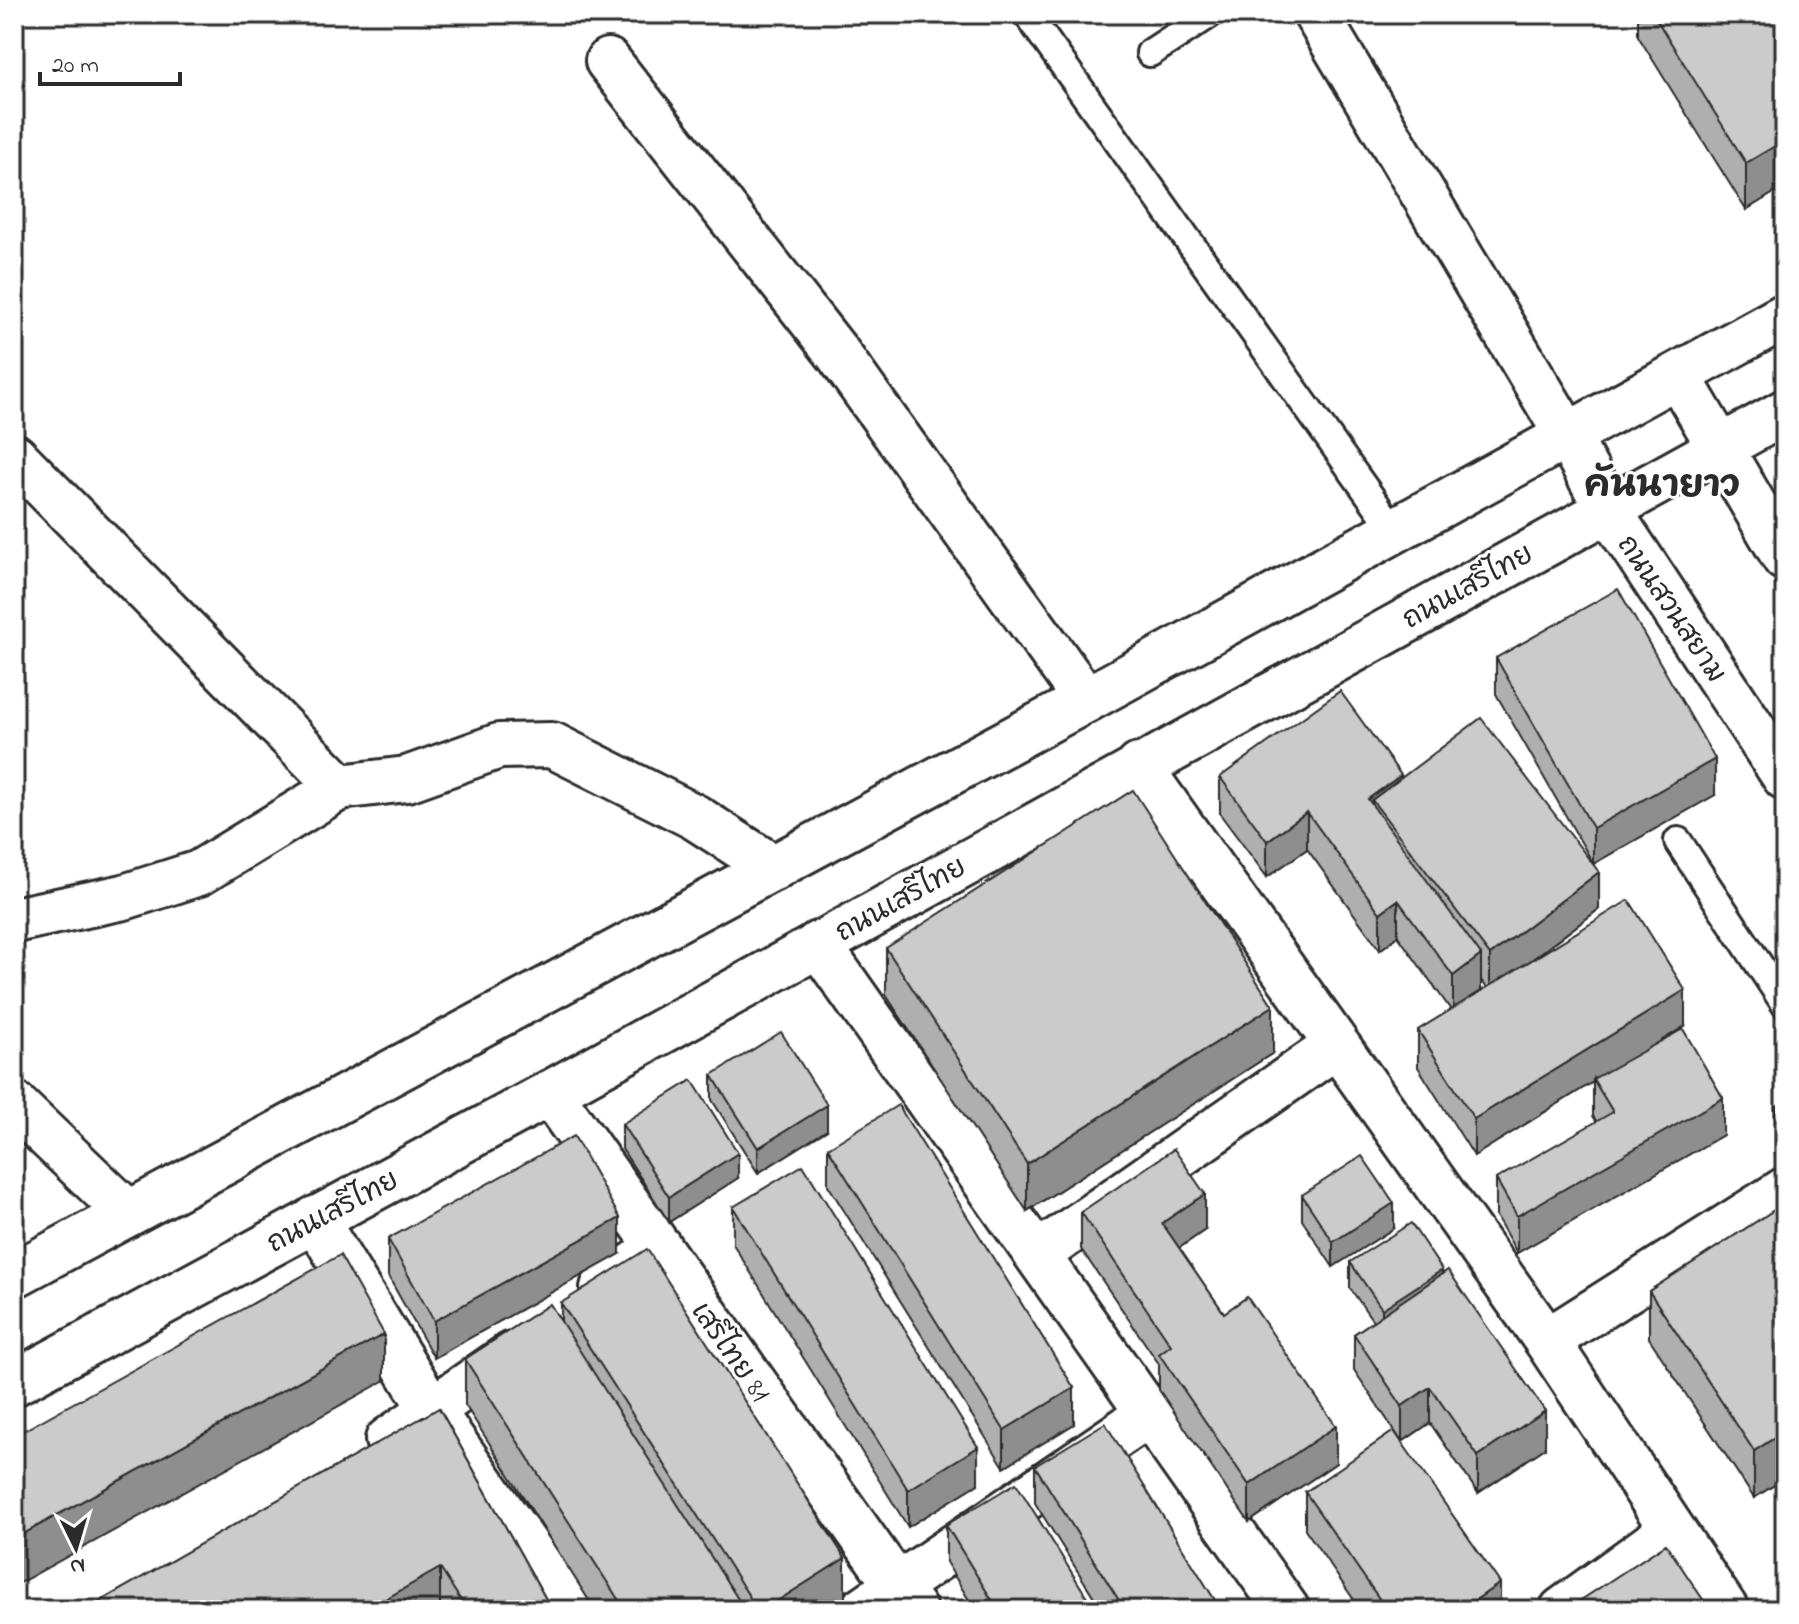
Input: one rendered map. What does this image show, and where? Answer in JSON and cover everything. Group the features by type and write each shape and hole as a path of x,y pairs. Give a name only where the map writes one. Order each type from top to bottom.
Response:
{"street":[{"name":"ถนนสวนสยาม","path":"1316,14 1567,435 1607,508 1785,777"},
{"path":"608,61 838,354 1086,700"},
{"path":"14,1275 1086,700 1785,316"},
{"path":"1678,376 1785,558"},
{"name":"ถนนเสรีไทย","path":"14,1383 550,1093 1785,412"},
{"path":"14,456 340,787"},
{"path":"14,920 124,897 199,873 340,787 407,779 499,746 552,745 695,817 774,868"},
{"path":"1139,766 1547,1341 1726,1610"},
{"path":"818,944 1287,1610"},
{"path":"1038,1254 1337,1045"},
{"name":"เสรีไทย 81","path":"550,1093 906,1598"},
{"path":"14,1104 128,1213"},
{"path":"1547,1341 1785,1190"},
{"path":"315,1219 433,1412 571,1610"},
{"path":"353,1462 433,1412 659,1247"},
{"path":"862,1610 906,1598 1150,1413"},
{"path":"1562,1610 1672,1530"}],"lane":[{"path":"1027,14 1395,531"},
{"path":"1150,53 1210,14"},
{"path":"1678,841 1785,1004"}],"building":[{"path":"1653,14 1785,14 1785,140 1746,163"},
{"path":"1618,589 1715,759 1593,828 1496,658"},
{"path":"1340,691 1401,775 1368,799 1481,955 1453,976 1398,900 1380,913 1307,812 1267,841 1220,777"},
{"path":"1481,718 1599,872 1490,955 1372,800"},
{"path":"1133,790 1273,1006 1027,1164 886,948"},
{"path":"1629,900 1685,990 1474,1119 1418,1030"},
{"path":"1683,1029 1723,1098 1517,1216 1496,1179 1613,1112 1593,1079"},
{"path":"781,1032 827,1105 758,1148 712,1075"},
{"path":"692,1080 738,1153 669,1197 622,1124"},
{"path":"1785,1101 1785,1123 1775,1107"},
{"path":"898,1105 1074,1388 1004,1430 828,1148"},
{"path":"574,1136 620,1218 434,1321 388,1239"},
{"path":"1174,1149 1205,1194 1162,1223 1224,1313 1247,1297 1336,1426 1249,1485 1159,1354 1171,1345 1081,1212"},
{"path":"1362,1156 1394,1203 1333,1242 1302,1195"},
{"path":"803,1165 978,1447 908,1490 733,1207"},
{"path":"1785,1203 1785,1431 1754,1451 1649,1291"},
{"path":"1411,1223 1442,1270 1382,1309 1350,1262"},
{"path":"647,1249 845,1558 763,1610 758,1610 561,1303"},
{"path":"340,1255 384,1334 14,1539 14,1436"},
{"path":"1448,1270 1545,1411 1478,1456 1430,1387 1402,1406 1354,1334"},
{"path":"550,1304 745,1610 625,1610 465,1359"},
{"path":"439,1408 552,1610 467,1610 440,1568 366,1610 85,1610"},
{"path":"1105,1423 1221,1610 1125,1610 1035,1466"},
{"path":"1394,1431 1500,1583 1461,1610 1387,1610 1305,1492"},
{"path":"1016,1483 1095,1610 998,1610 946,1525"},
{"path":"1666,1544 1710,1610 1566,1610"}],"district":[{"name":"คันนายาว","path":"1662,483"}]}
